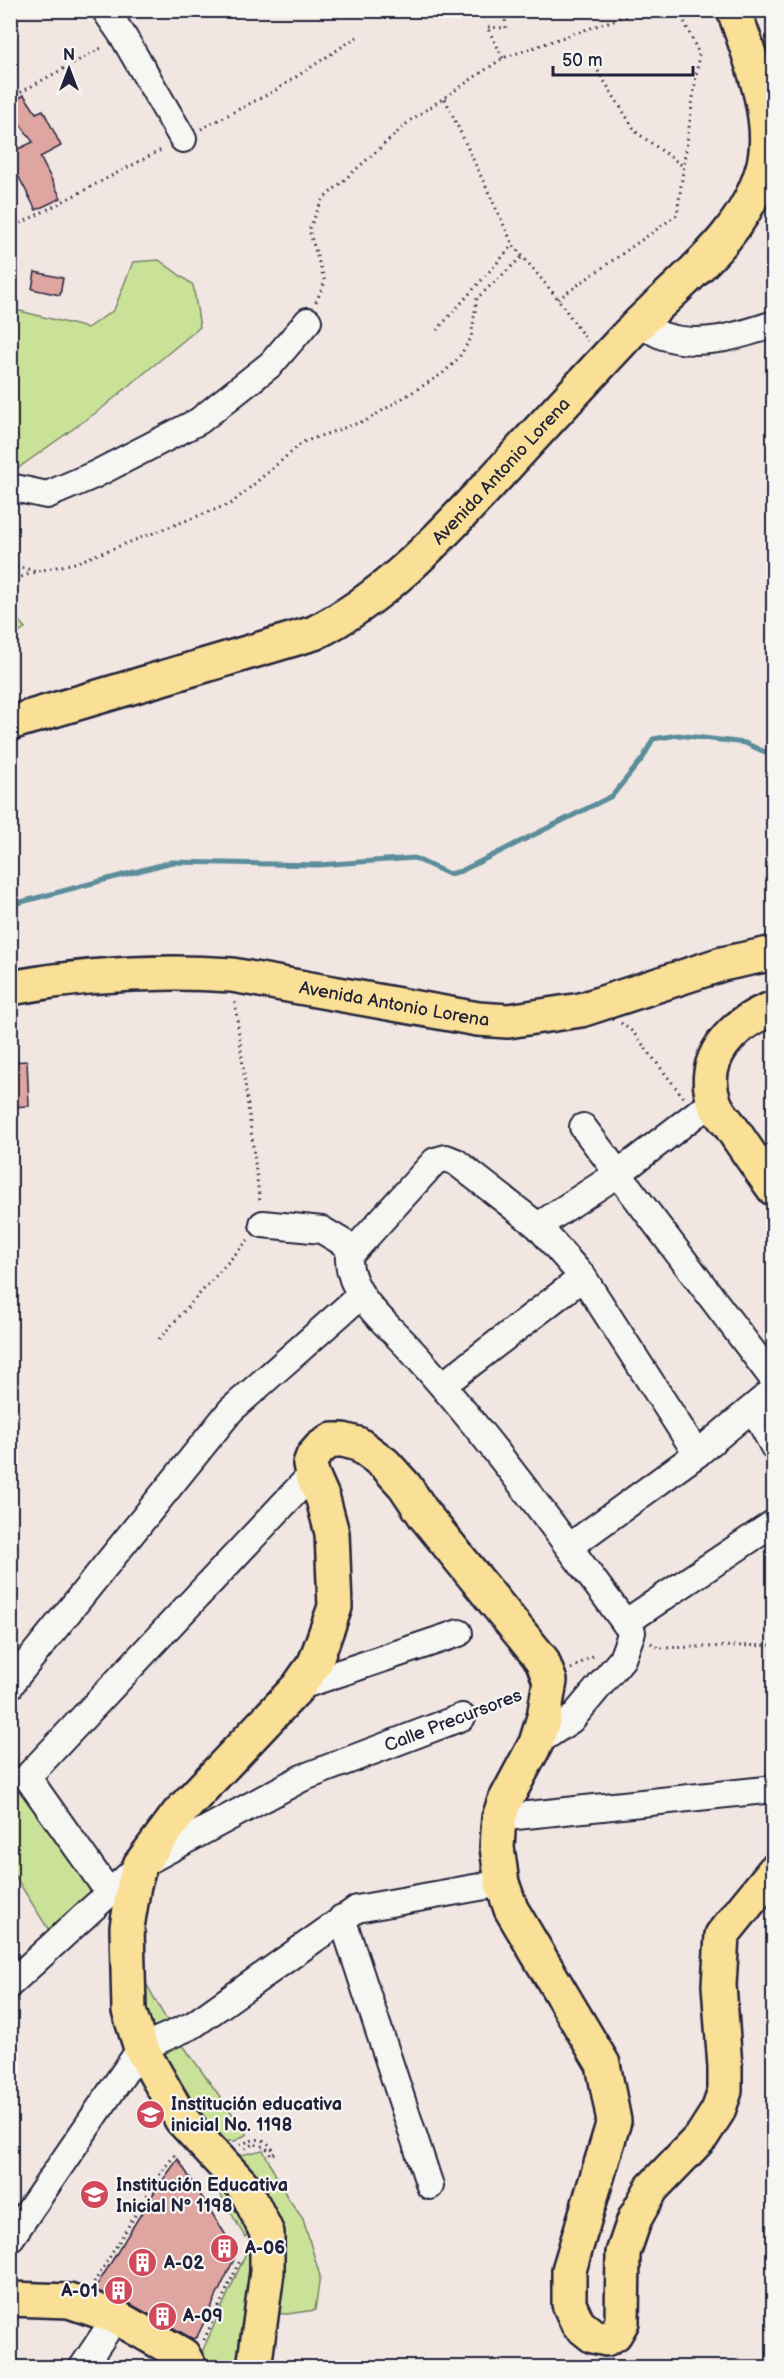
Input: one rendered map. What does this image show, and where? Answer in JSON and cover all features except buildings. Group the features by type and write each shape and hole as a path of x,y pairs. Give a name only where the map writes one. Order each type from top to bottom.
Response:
{"main road":[{"name":"Avenida Antonio Lorena","path":"10,723 314,633 364,602 433,544 638,323 706,260 728,235 750,199 764,164 765,139 758,80 734,10"},
{"name":"Avenida Antonio Lorena","path":"10,988 59,979 150,971 232,975 478,1019 508,1021 581,1010 722,964 774,953"},
{"path":"774,1008 743,1024 721,1043 713,1063 706,1109 774,1189"},
{"path":"254,2367 267,2272 267,2233 258,2217 252,2198 181,2119 141,2048 129,2011 127,1928 134,1885 140,1865 179,1814 298,1687 315,1663 335,1607 332,1533 323,1499 312,1474 310,1464 312,1456 332,1440 343,1440 358,1444 385,1464 405,1485 425,1516 542,1660 550,1681 544,1718 536,1743 504,1803 499,1818 497,1847 502,1883 511,1910 603,2064 614,2121 568,2270 569,2304 578,2324 592,2336 606,2339 615,2334 622,2322 622,2253 635,2218 652,2188 702,2136 718,2111 725,2091 718,1985 722,1935 774,1871"},
{"path":"13,2302 69,2301 116,2317 186,2361"}],"street":[{"path":"105,10 123,36 183,139"},
{"path":"10,487 47,495 94,475 199,421 271,364 308,321"},
{"path":"638,323 663,336 691,341 719,340 774,324"},
{"path":"538,1226 619,1173 706,1109"},
{"path":"583,1126 774,1380"},
{"path":"629,1627 443,1385 361,1295 348,1268 349,1256 435,1161 446,1158 456,1162 538,1226 583,1277 697,1454"},
{"path":"262,1224 322,1230 354,1249"},
{"path":"443,1385 583,1277"},
{"path":"10,1686 231,1410 361,1295"},
{"path":"569,1546 697,1454 774,1390"},
{"path":"753,1408 774,1447"},
{"path":"110,1894 30,1781 30,1773 312,1474"},
{"path":"536,1743 571,1720 622,1659 629,1627 774,1523"},
{"path":"298,1687 459,1633"},
{"name":"Calle Precursores","path":"10,1984 140,1865 302,1778 462,1717"},
{"path":"499,1818 774,1789"},
{"path":"10,2239 141,2048 192,2025 357,1909 380,1903 502,1883"},
{"path":"342,1918 430,2186"},
{"path":"82,2367 116,2317"}],"path":[{"path":"502,58 487,27 506,28 504,10"},
{"path":"308,321 325,282 309,230 322,200 411,120 502,58 643,10"},
{"path":"558,299 677,215 699,54 679,10"},
{"path":"10,98 123,36"},
{"path":"10,229 276,90 357,37"},
{"path":"598,71 636,132 683,166"},
{"path":"445,99 513,244 558,299 602,362"},
{"path":"437,330 513,244"},
{"path":"10,580 75,563 232,503 303,442 367,420 442,374 458,359 471,338 477,298 522,257"},
{"path":"10,565 38,571"},
{"path":"159,1339 262,1224 232,975"},
{"path":"597,1005 633,1032 706,1109"},
{"path":"629,1627 658,1648 774,1645"},
{"name":"Calle Precursores","path":"462,1717 550,1681 629,1627"},
{"path":"80,2305 160,2174 194,2132"},
{"path":"252,2139 269,2143 275,2153 271,2156 266,2147 253,2144 219,2160 252,2139"},
{"path":"186,2361 199,2351 241,2257"}],"green space":[{"path":"159,260 193,285 200,327 101,409 11,473 11,306 16,310 87,328 114,310 133,262"},
{"path":"10,611 25,628 11,640 10,640"},
{"path":"10,1751 99,1893 50,1932 11,1870"},
{"path":"142,1976 172,2030 153,2039 146,2012"},
{"path":"177,2037 247,2134 235,2141 221,2141 157,2048"},
{"path":"263,2150 286,2195 303,2219 320,2276 315,2310 287,2314 269,2313 236,2156"},
{"path":"220,2173 253,2228 245,2237 214,2183"},
{"path":"253,2247 258,2247 241,2367 195,2368 246,2253"}],"waterway":[{"path":"10,905 172,862 319,865 414,858 449,874 461,871 612,796 643,758 653,739 678,735 745,743 774,756"}],"place":[{"name":"Institución educativa inicial No. 1198","path":"150,2114"},
{"name":"Institución Educativa Inicial Nº 1198","path":"95,2195"},
{"name":"A-06","path":"224,2248"},
{"name":"A-02","path":"143,2263"},
{"name":"A-01","path":"119,2291"},
{"name":"A-09","path":"162,2316"}]}
